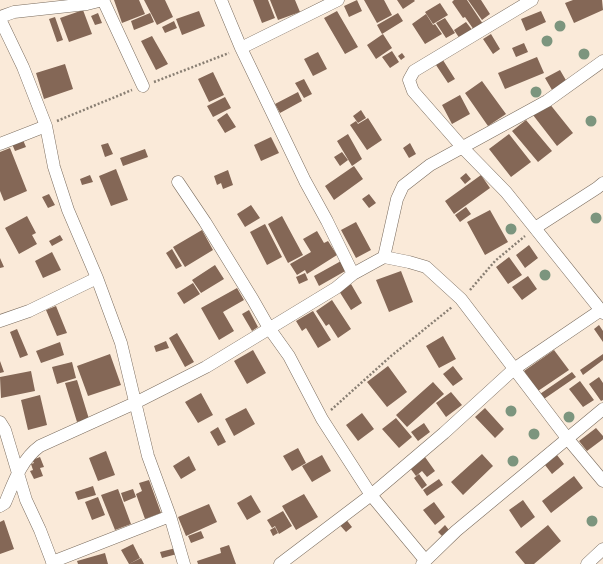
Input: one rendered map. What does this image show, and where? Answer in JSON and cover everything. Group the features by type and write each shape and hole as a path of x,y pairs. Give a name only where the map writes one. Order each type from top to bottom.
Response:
{"street":[{"path":"143,86 103,0 87,4 14,12 0,18 23,67 46,126 54,167 68,210 97,278 121,343 148,456 170,516 184,564"},
{"path":"221,0 241,48 305,181 327,221 353,274"},
{"path":"241,48 338,0"},
{"path":"280,564 371,495 444,433 514,369 602,312 506,192 464,148 414,91 409,80 414,71 532,0"},
{"path":"384,257 397,199 404,186 430,165 464,148 547,101 602,64"},
{"path":"0,144 46,126"},
{"path":"178,182 205,222 269,328 289,356 322,419 371,495 424,562 456,531 603,409"},
{"path":"535,228 603,183"},
{"path":"0,506 5,503 18,472 31,452 40,446 135,403 206,367 336,288 353,274 384,257 426,267 461,300 567,438 603,481"},
{"path":"0,321 29,311 97,278"},
{"path":"0,422 5,430 26,500 40,530 52,563 170,516"},
{"path":"587,564 603,549"}],"path":[{"path":"322,419 420,331 461,300 495,261 535,228"}],"building":[{"path":"114,0 139,0 145,14 122,23"},
{"path":"144,0 165,0 173,17 157,25"},
{"path":"253,0 268,0 275,18 262,23"},
{"path":"270,0 295,0 300,12 278,20"},
{"path":"357,0 362,11 349,17 344,6"},
{"path":"364,0 384,0 392,15 377,23"},
{"path":"397,0 414,0 415,1 403,9"},
{"path":"454,0 467,0 483,24 474,30 465,17 463,18 452,2"},
{"path":"468,0 481,0 490,14 482,20"},
{"path":"573,0 602,0 603,10 574,23 565,3"},
{"path":"440,3 448,15 433,24 425,12"},
{"path":"83,10 92,34 69,42 60,18"},
{"path":"199,11 205,26 182,35 176,19"},
{"path":"337,11 358,47 345,54 324,18"},
{"path":"541,11 546,22 526,31 521,19"},
{"path":"98,13 102,23 95,25 91,16"},
{"path":"150,13 154,22 134,30 131,21"},
{"path":"398,13 403,21 382,34 377,25"},
{"path":"426,14 433,25 435,24 442,34 425,44 412,24"},
{"path":"55,17 63,40 57,42 49,19"},
{"path":"445,18 455,33 446,38 436,23"},
{"path":"174,21 177,28 165,33 162,27"},
{"path":"466,22 473,31 460,39 454,30"},
{"path":"383,34 392,48 376,59 367,45"},
{"path":"491,34 500,49 493,54 483,39"},
{"path":"152,36 168,64 156,70 141,41"},
{"path":"524,43 528,52 516,57 512,48"},
{"path":"392,51 399,62 390,68 382,57"},
{"path":"318,52 327,69 313,76 304,59"},
{"path":"402,53 405,57 401,60 398,56"},
{"path":"441,57 455,79 448,83 434,62"},
{"path":"537,57 544,73 505,89 498,73"},
{"path":"65,64 73,89 44,99 36,73"},
{"path":"560,70 567,82 552,90 545,78"},
{"path":"213,72 224,95 209,102 198,79"},
{"path":"304,79 312,94 304,98 295,83"},
{"path":"482,81 506,114 488,126 465,93"},
{"path":"298,92 302,101 280,113 275,104"},
{"path":"460,95 470,114 452,124 442,105"},
{"path":"225,97 231,108 213,117 207,106"},
{"path":"549,103 573,133 557,146 533,115"},
{"path":"361,110 366,118 358,123 353,116"},
{"path":"227,113 236,127 225,133 217,120"},
{"path":"368,118 382,140 367,150 350,125 356,121 358,124"},
{"path":"526,120 552,151 538,162 512,131"},
{"path":"348,134 362,159 352,166 337,141"},
{"path":"509,134 531,162 511,177 489,149"},
{"path":"271,137 279,153 261,161 254,145"},
{"path":"23,140 26,147 15,151 12,144"},
{"path":"108,143 113,154 105,157 101,145"},
{"path":"410,143 416,154 409,158 403,148"},
{"path":"10,148 27,191 4,201 0,191 0,152"},
{"path":"145,149 148,157 123,166 120,158"},
{"path":"342,152 348,160 340,166 334,157"},
{"path":"354,166 363,179 334,200 325,186"},
{"path":"116,169 128,200 111,206 99,176"},
{"path":"228,170 233,185 223,189 221,183 217,185 214,176"},
{"path":"466,173 471,179 465,184 460,178"},
{"path":"90,175 93,182 82,185 80,179"},
{"path":"481,175 490,188 454,214 445,201"},
{"path":"49,194 55,205 48,208 42,197"},
{"path":"369,194 376,203 369,208 362,199"},
{"path":"251,205 260,218 245,227 237,214"},
{"path":"466,207 471,214 460,222 455,215"},
{"path":"490,210 508,242 485,255 467,222"},
{"path":"27,216 36,233 32,235 37,244 19,254 5,228"},
{"path":"282,216 303,255 288,263 268,224"},
{"path":"356,222 371,250 356,258 341,230"},
{"path":"265,224 282,257 267,265 250,232"},
{"path":"202,230 213,250 185,267 173,247"},
{"path":"317,231 324,243 328,241 337,255 307,274 305,270 297,275 290,264 311,252 303,239"},
{"path":"60,235 63,240 52,246 49,241"},
{"path":"529,245 538,258 525,268 516,255"},
{"path":"172,249 182,266 176,269 166,253"},
{"path":"52,252 61,270 43,278 35,261"},
{"path":"509,257 522,275 508,284 496,267"},
{"path":"0,258 4,267 0,268"},
{"path":"341,261 347,270 319,286 314,276"},
{"path":"215,265 224,279 201,293 192,280"},
{"path":"401,271 413,302 389,312 376,280"},
{"path":"305,273 308,280 299,284 296,277"},
{"path":"528,276 537,289 522,300 512,287"},
{"path":"193,283 200,294 184,304 177,293"},
{"path":"351,284 362,303 351,310 339,291"},
{"path":"237,288 244,300 223,312 234,331 219,340 201,308"},
{"path":"332,300 351,329 338,338 329,324 326,326 316,311"},
{"path":"56,306 67,333 57,336 46,310"},
{"path":"249,310 258,327 252,331 242,314"},
{"path":"313,311 331,340 318,348 306,328 302,331 296,321"},
{"path":"599,325 603,331 603,342 594,329"},
{"path":"17,329 28,355 20,358 10,332"},
{"path":"177,333 194,362 185,367 169,338"},
{"path":"443,336 456,359 439,368 426,346"},
{"path":"166,341 169,348 156,352 154,346"},
{"path":"60,342 64,355 41,363 36,351"},
{"path":"253,350 266,373 247,384 234,361"},
{"path":"554,350 569,370 538,391 524,371"},
{"path":"110,354 121,385 88,396 77,366"},
{"path":"603,354 603,360 583,375 580,370"},
{"path":"0,361 4,372 0,373"},
{"path":"72,362 76,378 57,384 52,367"},
{"path":"388,366 407,392 387,407 367,382"},
{"path":"453,366 463,379 453,386 443,374"},
{"path":"31,371 35,391 1,398 0,377"},
{"path":"572,372 576,377 541,401 537,396"},
{"path":"599,377 603,383 603,400 601,401 589,384"},
{"path":"77,380 89,419 77,422 65,383"},
{"path":"580,381 594,400 583,407 569,389"},
{"path":"433,382 444,394 407,427 396,415"},
{"path":"451,392 462,405 446,417 436,403"},
{"path":"201,393 213,415 198,423 185,402"},
{"path":"40,395 47,425 28,430 21,400"},
{"path":"246,408 255,424 234,436 225,419"},
{"path":"485,408 504,429 495,438 475,417"},
{"path":"362,413 374,429 358,441 346,425"},
{"path":"396,418 412,437 399,448 382,429"},
{"path":"424,423 430,432 418,441 411,432"},
{"path":"218,427 226,442 218,446 210,432"},
{"path":"596,428 603,436 603,439 587,451 579,441"},
{"path":"298,448 306,463 292,471 283,456"},
{"path":"106,451 115,475 98,481 89,458"},
{"path":"482,454 493,466 463,495 451,482"},
{"path":"322,455 331,471 312,482 302,466"},
{"path":"557,455 564,464 552,474 545,465"},
{"path":"189,456 196,470 181,479 173,466"},
{"path":"40,457 44,467 40,468 43,476 34,479 30,471 33,470 31,464 34,463 32,460"},
{"path":"425,457 435,471 427,477 422,471 416,476 410,468"},
{"path":"419,474 427,485 422,489 414,478"},
{"path":"574,476 583,488 551,513 542,501"},
{"path":"439,479 443,485 427,496 423,490"},
{"path":"149,480 161,513 145,519 136,494 142,491 139,483"},
{"path":"93,486 96,495 78,500 75,492"},
{"path":"118,489 131,524 115,530 101,495"},
{"path":"133,489 136,497 124,502 121,493"},
{"path":"304,494 318,517 296,530 282,506"},
{"path":"251,495 261,512 247,520 237,503"},
{"path":"98,497 105,515 92,520 85,502"},
{"path":"523,500 535,517 521,528 509,510"},
{"path":"434,502 445,517 435,525 423,510"},
{"path":"209,504 217,522 186,536 178,517"},
{"path":"283,511 292,526 279,534 275,526 272,528 267,520"},
{"path":"345,518 352,527 346,532 338,523"},
{"path":"4,520 14,549 0,554 0,522"},
{"path":"445,525 449,530 442,536 438,532"},
{"path":"548,525 561,541 534,564 525,564 515,552"},
{"path":"275,527 278,533 273,536 270,530"},
{"path":"201,531 204,538 191,543 188,536"},
{"path":"133,544 140,558 129,564 121,550"},
{"path":"229,545 236,564 198,564 197,561 221,553 220,548"},
{"path":"176,548 177,554 162,558 160,552"},
{"path":"105,553 108,564 78,564 77,561"},
{"path":"141,558 144,564 129,564"}]}
